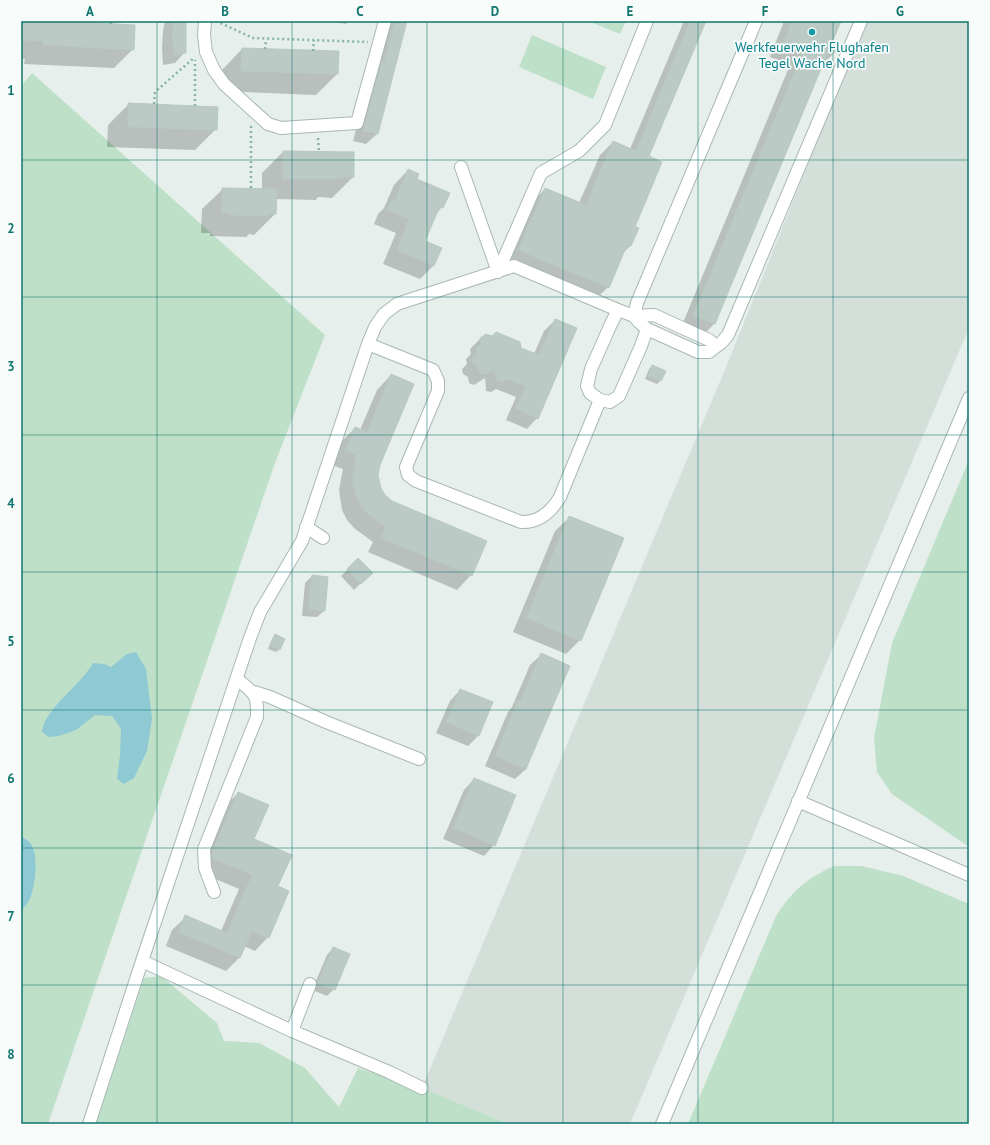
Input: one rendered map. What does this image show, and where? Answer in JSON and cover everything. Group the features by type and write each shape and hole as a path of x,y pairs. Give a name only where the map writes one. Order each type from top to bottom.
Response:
{"street":[{"path":"206,21 201,55 224,84 258,116 268,124 281,128 357,123 386,21"},
{"path":"498,272 541,173 579,151 604,125 647,21"},
{"path":"634,316 637,302 756,21"},
{"path":"634,316 647,329 698,352 710,352 728,335 861,21"},
{"path":"461,167 498,272"},
{"path":"89,1124 142,961 260,612 302,541 368,344 375,327 384,314 397,304 514,266 634,316 654,315 709,340 716,346"},
{"path":"618,310 591,369 587,386 590,393 600,400 610,402 619,396 647,329"},
{"path":"368,344 433,370 438,382 438,391 406,467 408,475 416,481 521,522 530,522 542,518 554,508 560,497 600,400"},
{"path":"662,1124 969,398"},
{"path":"306,527 323,538"},
{"path":"237,679 254,692 270,697 326,722 419,759"},
{"path":"214,892 205,868 204,849 257,717 257,700 254,692"},
{"path":"798,801 969,875"},
{"path":"142,961 292,1031 389,1072 422,1088"},
{"path":"292,1031 310,984"}],"path":[{"path":"216,21 253,38 379,42"},
{"path":"266,38 266,49"},
{"path":"313,51 314,40"},
{"path":"154,104 155,92 201,55"},
{"path":"196,106 201,55"},
{"path":"251,188 251,127 258,116"}],"shaded area":[{"path":"866,21 969,21 969,328 630,1124 509,1124 422,1088 724,372"}],"green space":[{"path":"588,21 626,21 620,34"},
{"path":"532,35 606,67 593,99 519,67"},
{"path":"32,73 325,335 275,463 48,1124 21,1124 21,911 31,893 34,876 28,840 21,836 21,86"},
{"path":"969,460 969,847 892,794 877,772 874,738 892,643"},
{"path":"834,866 862,866 903,876 969,904 969,1124 688,1124 776,916 794,892 816,875"},
{"path":"161,976 217,1023 224,1041 259,1043 305,1068 339,1107 358,1068 422,1088 509,1124 96,1124 144,978"}],"water":[{"path":"136,652 146,669 152,719 147,751 134,778 124,784 117,779 121,729 112,716 95,715 76,730 59,736 49,737 42,732 45,723 56,705 80,680 93,663 104,664 111,667 127,654"},
{"path":"21,836 29,841 32,846 36,867 30,899 21,911"}],"building":[{"path":"21,21 59,21 135,25 134,50 43,45 43,41 21,40"},
{"path":"173,21 186,21 186,53 174,55 172,37"},
{"path":"395,21 407,21 378,134 363,131 382,62 384,62"},
{"path":"690,21 706,21 649,156 662,162 635,227 639,228 631,246 627,245 609,288 518,250 545,188 586,205 613,141 636,151"},
{"path":"792,21 841,21 831,45 837,51 828,52 715,324 693,316 803,51 783,43"},
{"path":"242,48 339,51 338,74 241,71"},
{"path":"128,103 218,107 217,130 128,127"},
{"path":"283,151 354,152 354,177 337,177 337,179 282,179"},
{"path":"408,169 419,174 417,179 450,193 443,208 440,206 425,241 442,248 434,266 397,250 409,219 387,210 392,199 395,200"},
{"path":"222,188 277,189 276,214 268,214 268,216 230,215 230,213 222,213"},
{"path":"555,319 577,328 538,419 516,409 526,386 507,379 503,382 496,380 495,368 485,375 479,373 478,367 473,364 472,358 477,354 476,348 481,344 480,338 486,334 492,336 496,332 520,342 521,348 539,355"},
{"path":"652,365 666,371 661,381 648,376"},
{"path":"391,374 414,384 380,465 378,475 381,488 385,495 392,501 487,541 472,576 381,538 386,527 368,514 361,506 356,496 353,484 353,475 356,455 345,451 355,427 367,432"},
{"path":"569,516 624,538 581,641 526,618"},
{"path":"358,558 373,573 361,584 347,569"},
{"path":"312,575 328,577 325,611 308,609"},
{"path":"275,634 285,639 280,650 270,645"},
{"path":"541,653 570,666 526,769 495,756 518,700 520,701"},
{"path":"460,689 493,702 479,736 446,722"},
{"path":"474,778 516,795 495,846 453,828"},
{"path":"238,792 269,805 254,839 292,855 278,886 289,891 269,938 252,931 240,958 178,932 185,915 227,933 252,875 212,858 212,853"},
{"path":"333,947 350,954 335,990 318,983"}],"place":[{"name":"Werkfeuerwehr Flughafen Tegel Wache Nord","path":"812,32"}]}
